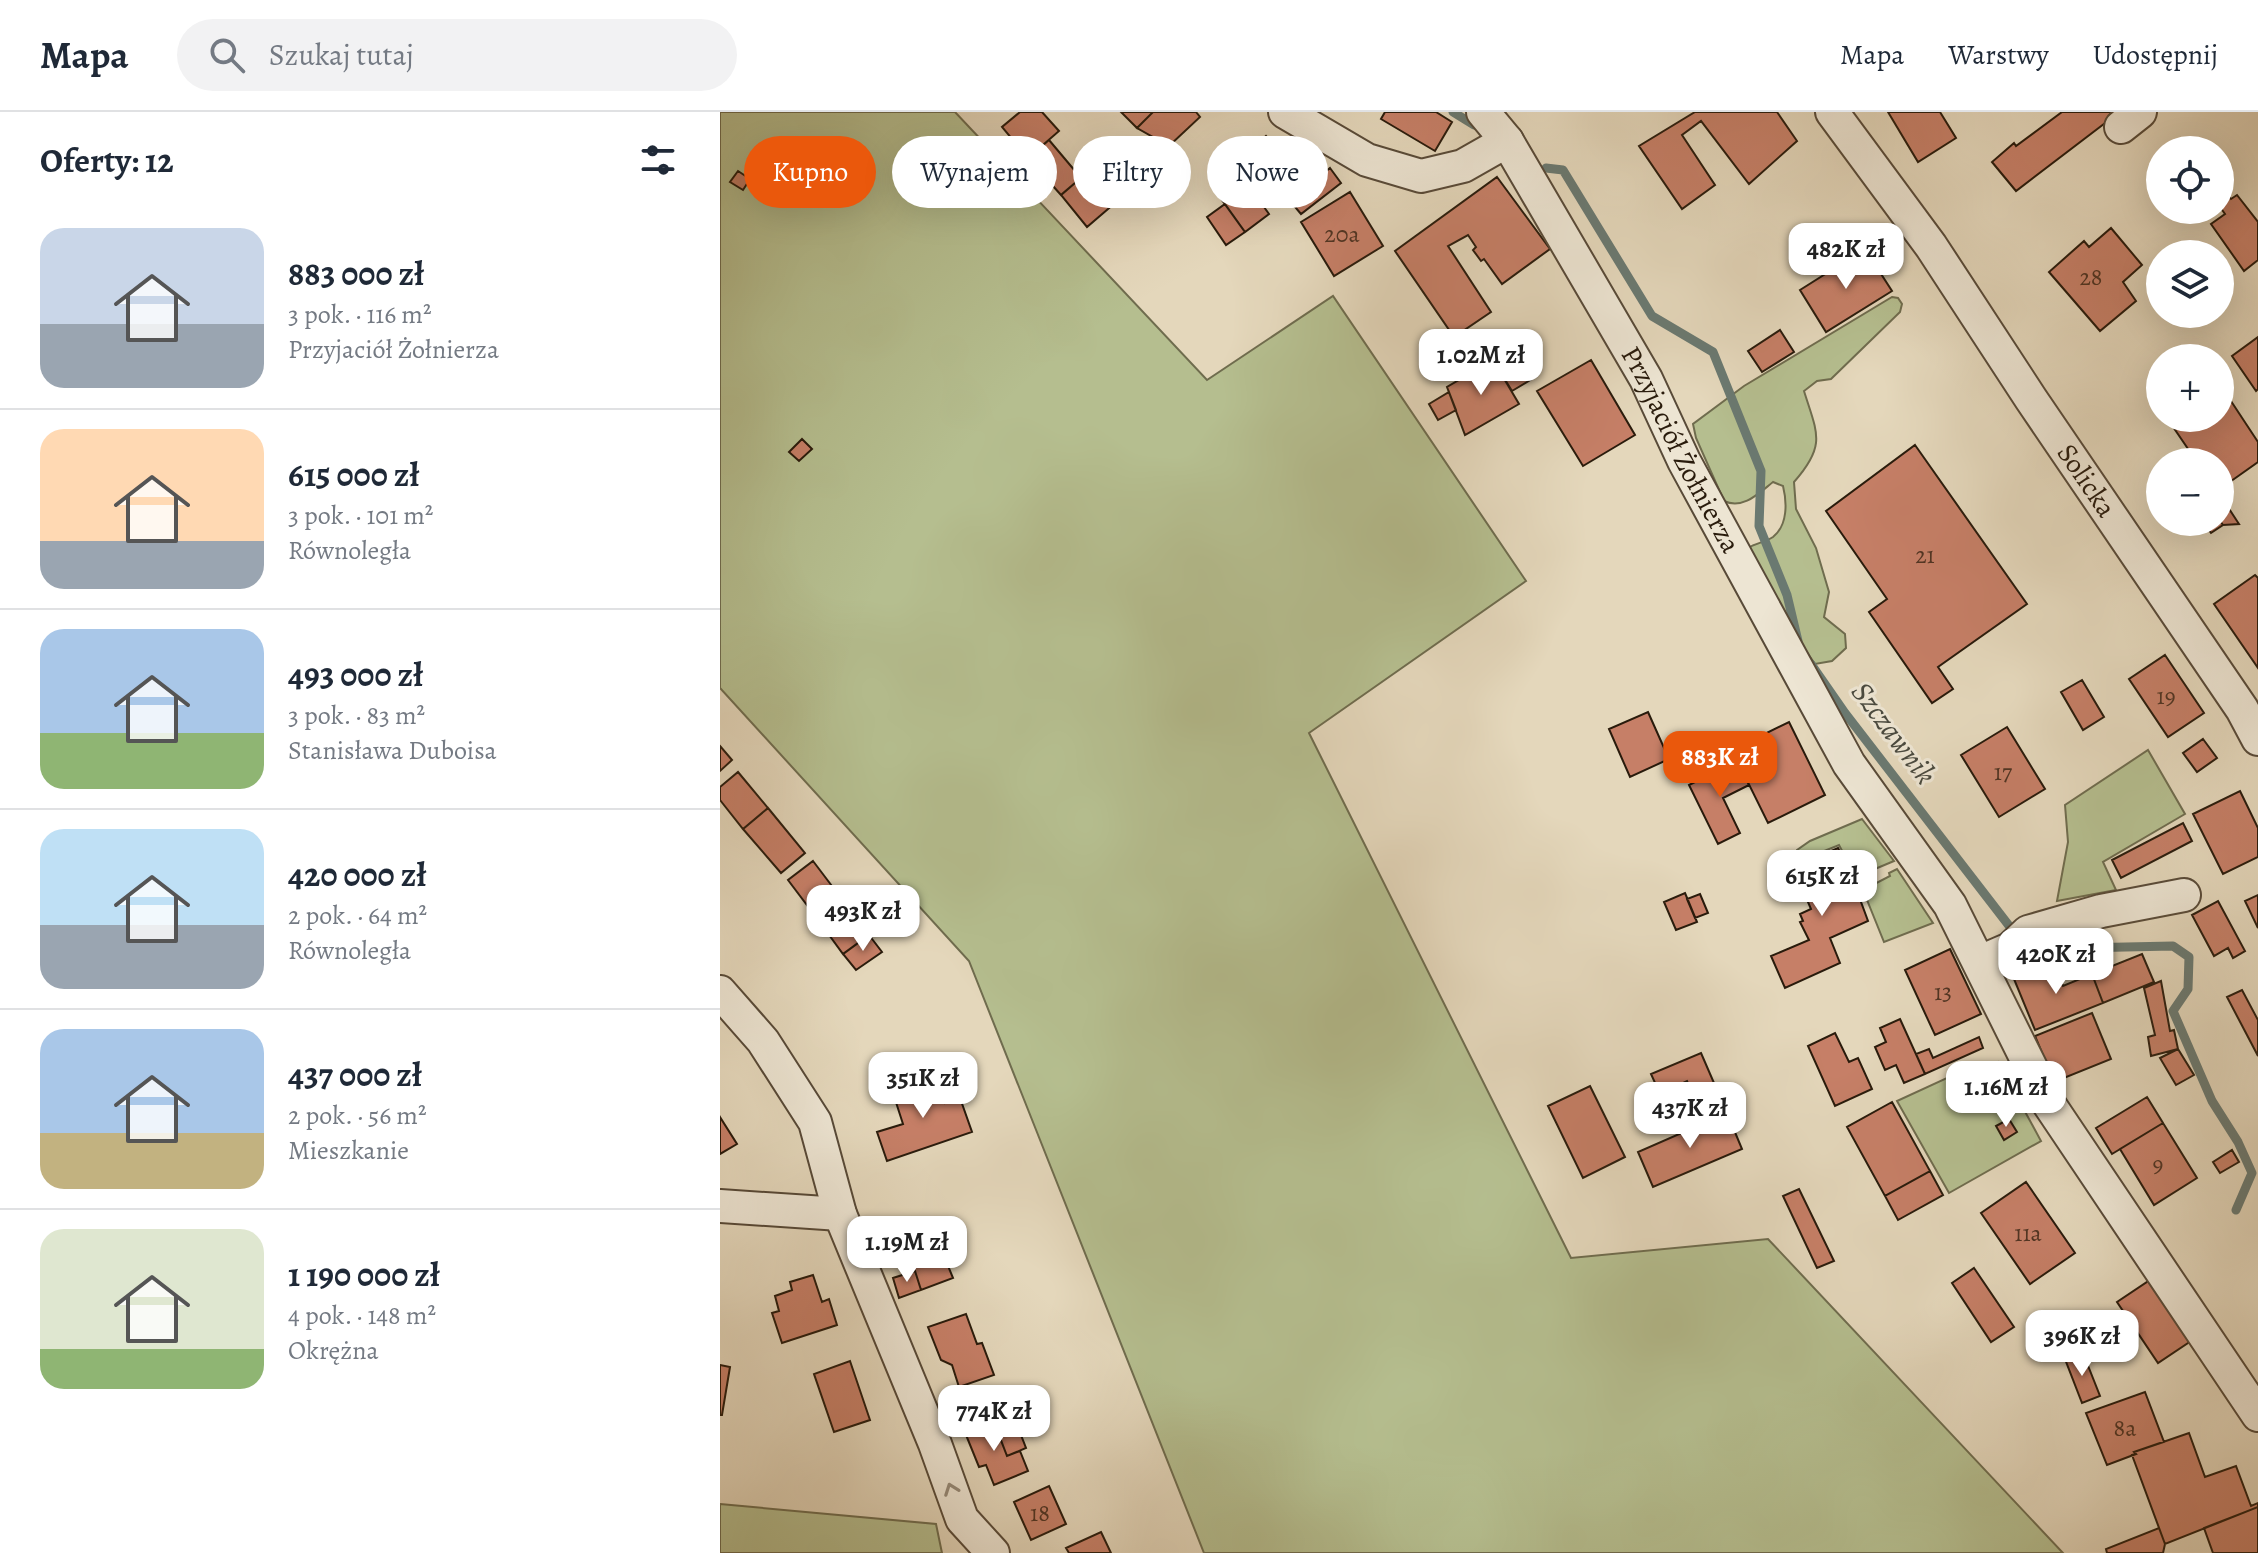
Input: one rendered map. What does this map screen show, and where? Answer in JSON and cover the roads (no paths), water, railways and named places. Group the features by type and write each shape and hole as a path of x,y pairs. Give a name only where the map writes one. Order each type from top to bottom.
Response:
{"street":[{"path":"1285,112 1367,160 1421,176 1463,166 1507,141"},
{"name":"Przyjaciół Żołnierza","path":"1483,112 1507,141 1646,379 1684,461 1849,764 1950,905 2049,1104 2258,1415"},
{"name":"Solicka","path":"1832,112 1942,263 2242,709 2258,739"},
{"path":"1980,962 2019,940 2101,911 2184,895"},
{"path":"720,992 763,1041 815,1122 840,1214 935,1444 962,1519 993,1553"},
{"path":"720,1206 840,1214"}],"waterway":[{"name":"Szczawnik","path":"1453,112 1474,125"},
{"name":"Szczawnik","path":"1546,168 1563,170 1652,316 1713,352 1761,471 1759,526 1787,595 1798,641"},
{"name":"Szczawnik","path":"1811,664 1845,713 2027,949 2173,946 2189,957 2188,989 2173,1011 2212,1101 2238,1142 2252,1173 2236,1210"}]}
